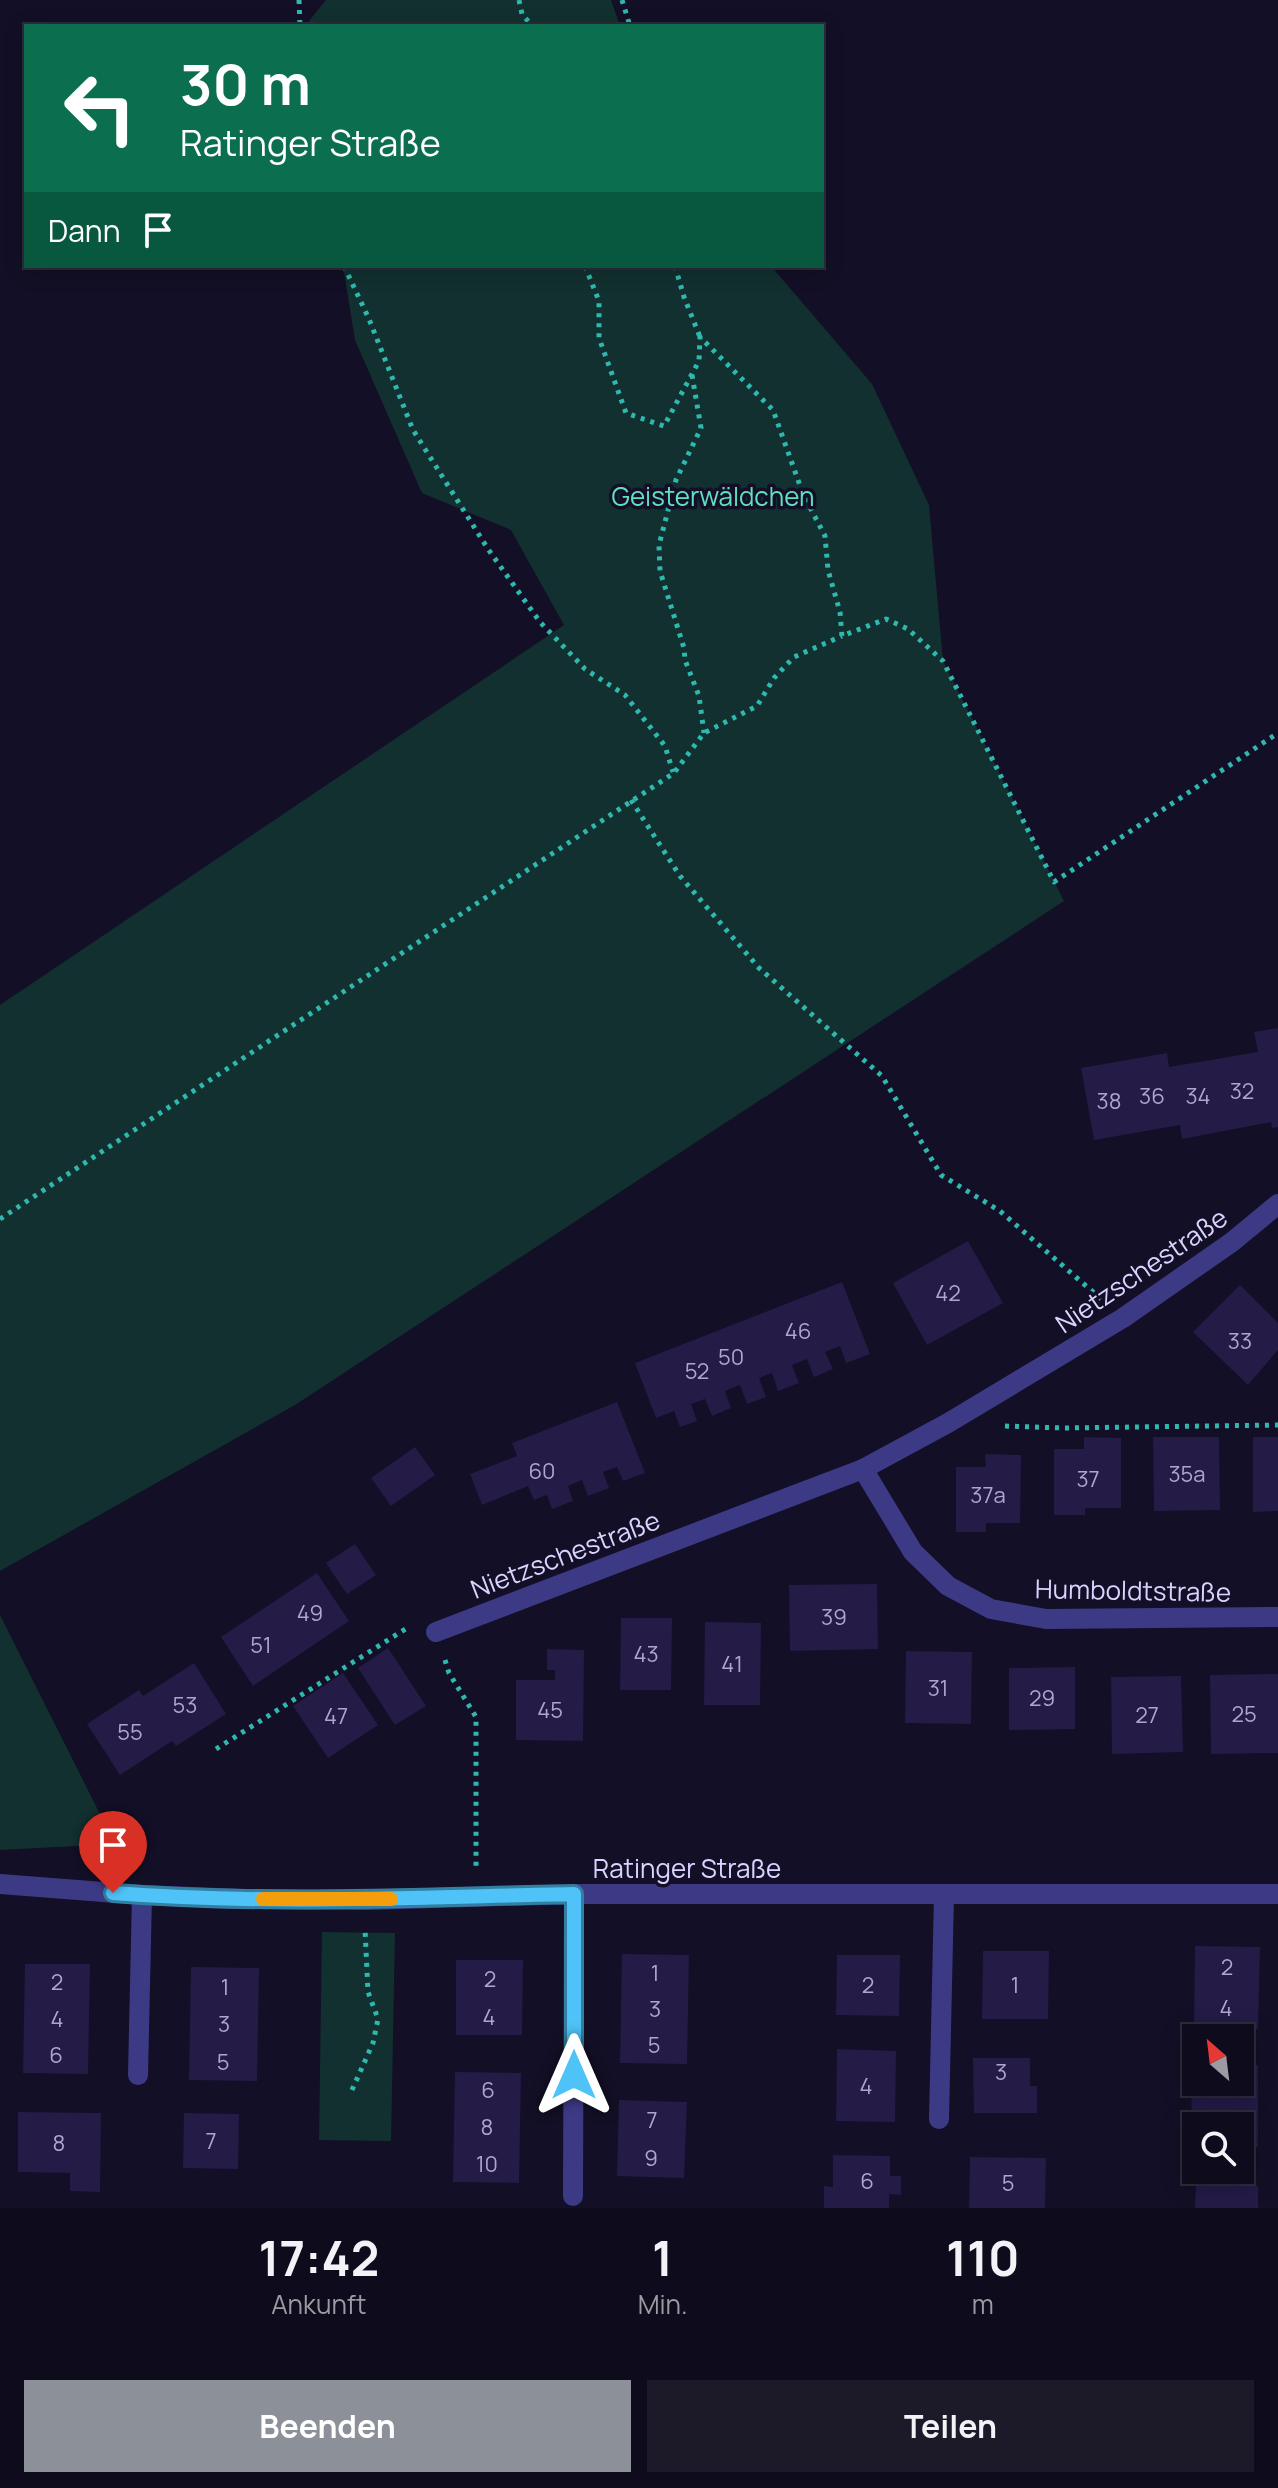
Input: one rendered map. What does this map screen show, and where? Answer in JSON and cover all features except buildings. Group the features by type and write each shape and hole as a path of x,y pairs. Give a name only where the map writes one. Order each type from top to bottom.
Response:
{"street":[{"name":"Nietzschestraße","path":"436,1632 863,1469 948,1423 1123,1318 1232,1242 1278,1204"},
{"name":"Humboldtstraße","path":"863,1469 913,1552 948,1586 991,1609 1046,1619 1278,1617"},
{"name":"Ratinger Straße","path":"0,1884 142,1895 366,1900 574,1894 1278,1894"},
{"path":"573,2196 574,1894"},
{"path":"138,2075 142,1895"},
{"path":"939,2119 944,1895"}],"path":[{"path":"299,0 300,24"},
{"path":"519,0 522,14 530,24"},
{"path":"622,0 629,24"},
{"path":"345,268 369,319 413,430 488,549 540,622 585,669 625,695 665,746 674,773"},
{"path":"586,268 599,301 599,338 626,413 664,426 699,361 700,337"},
{"path":"676,268 700,337 773,410 803,494 825,536 828,570 840,612 842,636"},
{"path":"692,373 701,428 676,480 659,545 659,558 685,660 699,696 704,733"},
{"path":"0,1219 674,773 704,733 757,706 774,678 794,657 886,619 908,629 943,661 1054,882 1278,733"},
{"path":"631,800 680,876 759,968 882,1076 909,1126 941,1175 1000,1211 1123,1318"},
{"path":"948,1423 1063,1428 1278,1425"},
{"path":"216,1749 404,1628 436,1632 449,1673 476,1717 476,1896"},
{"path":"352,2090 373,2043 378,2019 366,1979 366,1900"}],"green space":[{"path":"326,0 611,0 619,24 307,24"},
{"name":"Geisterwäldchen","path":"343,268 773,268 872,384 929,505 943,661 1064,901 295,1405 0,1571 0,1005 564,625 511,530 422,493 355,340"},
{"path":"0,1615 115,1844 0,1850"},
{"path":"322,1932 395,1933 391,2141 319,2140"}],"slow traffic":[{"path":"263,1899 391,1899"}],"route":[{"path":"113,1893 243,1899 366,1900 574,1894 574,2075"}]}
